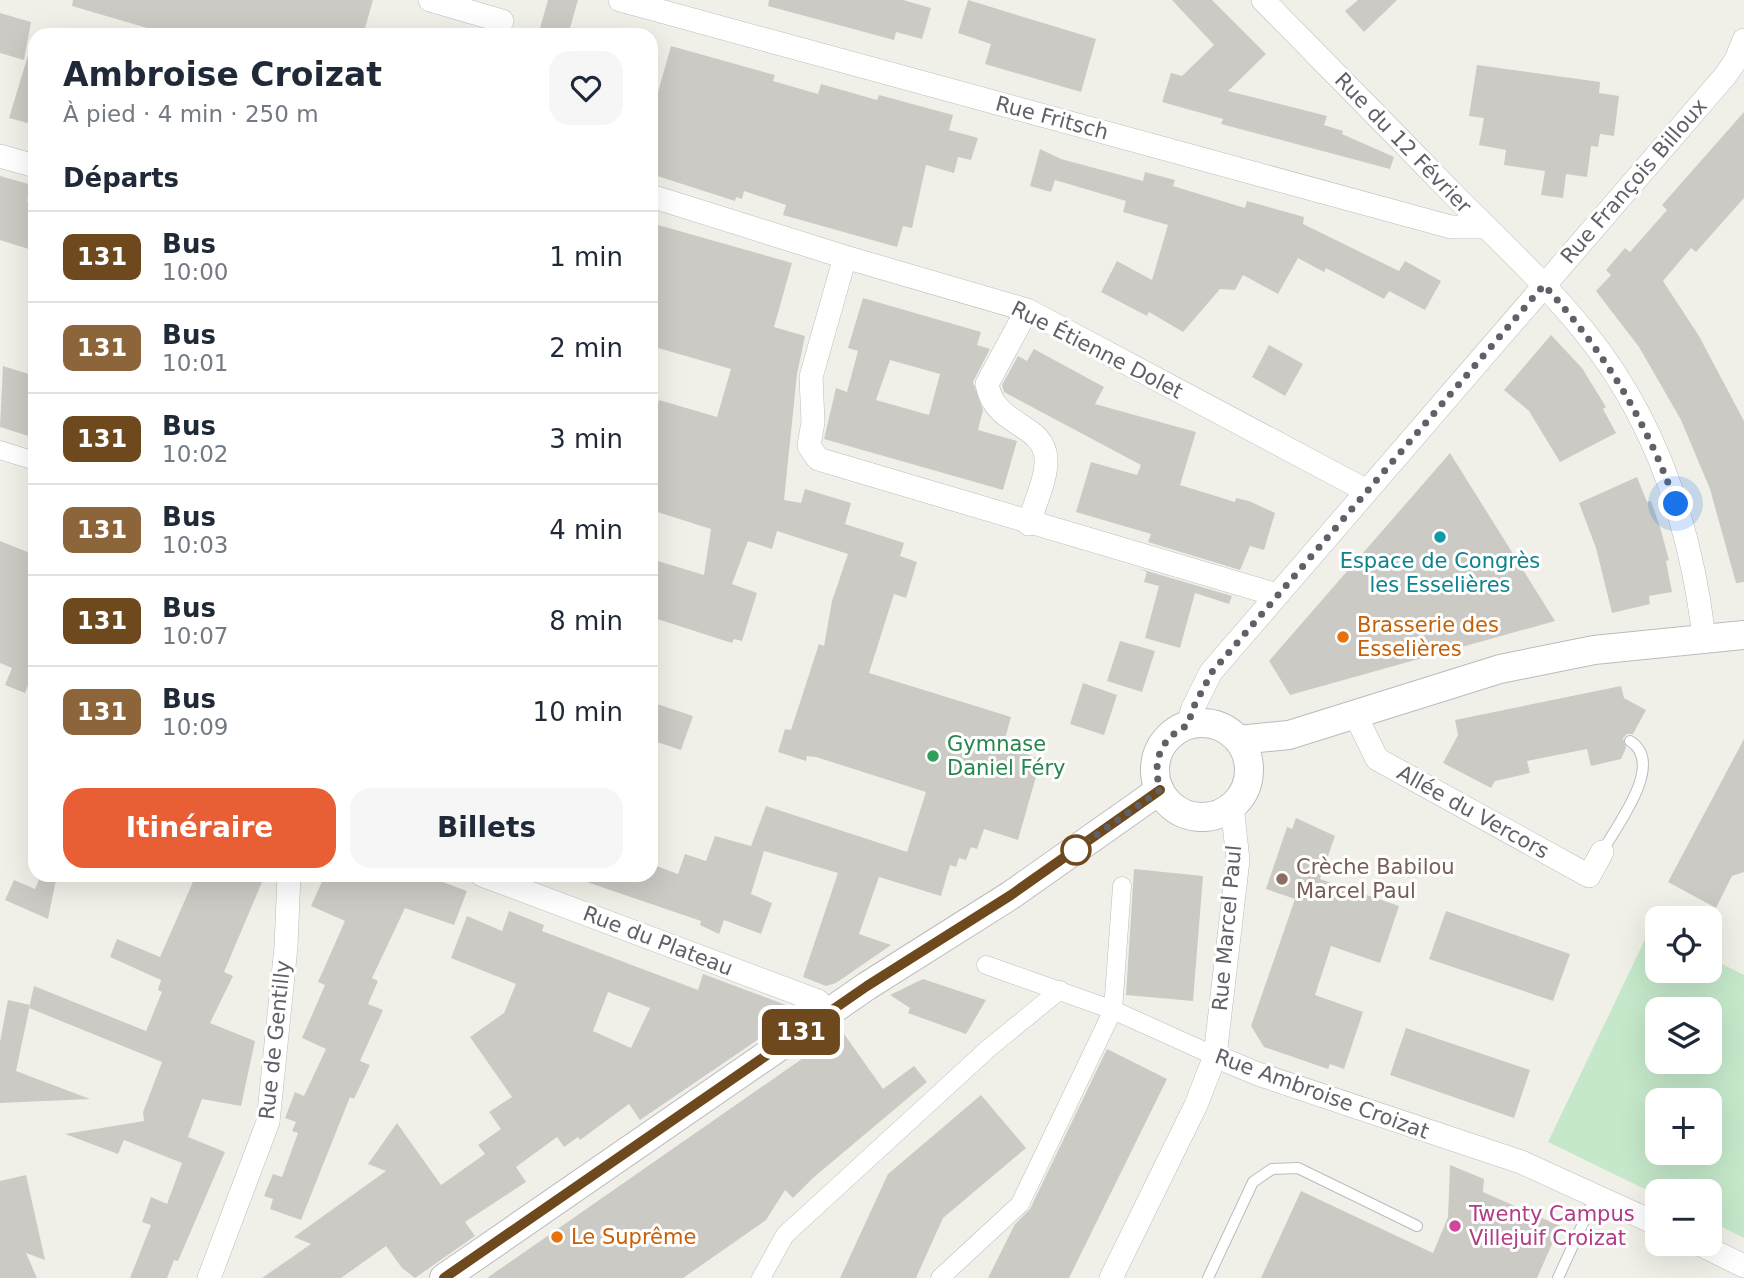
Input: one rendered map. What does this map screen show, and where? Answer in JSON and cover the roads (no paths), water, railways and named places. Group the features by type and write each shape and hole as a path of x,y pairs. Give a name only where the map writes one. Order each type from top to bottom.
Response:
{"street":[{"path":"430,0 503,19"},
{"name":"Rue Fritsch","path":"620,0 1451,227 1486,227"},
{"name":"Rue du 12 Février","path":"1263,0 1544,285 1610,367 1633,402 1659,456 1692,552 1704,638"},
{"name":"Rue François Billoux","path":"1188,725 1193,708 1212,672 1544,285 1740,50"},
{"path":"0,156 28,164"},
{"name":"Rue Étienne Dolet","path":"658,197 845,257 1027,310 1367,491"},
{"path":"845,257 811,377 813,422 809,446 812,453 825,463 1277,595"},
{"path":"1027,310 987,384 991,401 1003,416 1034,435 1044,451 1045,468 1029,524"},
{"path":"0,450 28,459"},
{"path":"1238,740 1289,735 1500,670 1594,650 1744,635"},
{"name":"Allée du Vercors","path":"1355,714 1377,759 1589,876 1602,852"},
{"path":"1250,776 1246,754 1238,740 1218,725 1188,725 1174,732 1163,744 1156,758 1160,790 1168,802 1192,816 1214,815 1232,806 1242,796 1250,776 1289,735"},
{"path":"461,1273 827,1014 928,945 1011,895 1160,790"},
{"name":"Rue Marcel Paul","path":"1111,1278 1196,1105 1215,1056 1238,860 1232,806"},
{"name":"Rue de Gentilly","path":"209,1278 268,1122 286,947 289,882"},
{"name":"Rue du Plateau","path":"501,882 818,1001 827,1014"},
{"path":"940,1278 1020,1204 1113,1010 1122,886"},
{"name":"Rue Ambroise Croizat","path":"986,965 1113,1010 1215,1056 1283,1082 1521,1162 1645,1218"},
{"path":"761,1278 785,1235 989,1048 1060,990"},
{"path":"1722,1255 1744,1266"}],"lane":[{"path":"1602,852 1644,775 1645,758 1640,747 1630,741"},
{"path":"1208,1278 1253,1182 1272,1169 1298,1168 1417,1226"},
{"path":"1558,1278 1595,1195"}],"place":[{"name":"Espace de Congrès les Esselières","path":"1440,537"},
{"name":"Brasserie des Esselières","path":"1343,637"},
{"name":"Gymnase Daniel Féry","path":"933,756"},
{"name":"Crèche Babilou Marcel Paul","path":"1282,879"},
{"name":"Twenty Campus Villejuif Croizat","path":"1455,1226"},
{"name":"Le Suprême","path":"557,1237"}]}
